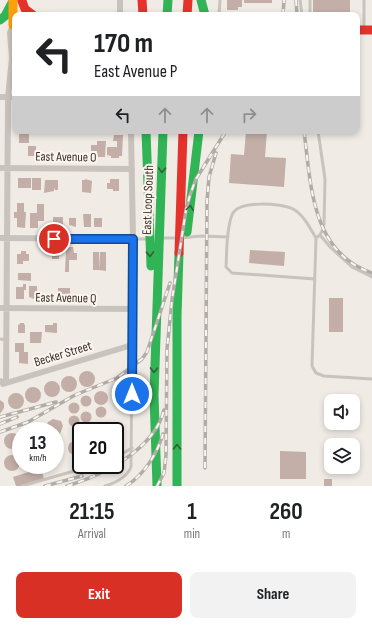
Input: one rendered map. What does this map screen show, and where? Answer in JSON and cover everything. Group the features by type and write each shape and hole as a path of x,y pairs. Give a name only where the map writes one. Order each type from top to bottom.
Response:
{"main road":[{"path":"142,0 143,12"},
{"path":"167,12 168,0"},
{"path":"187,12 188,0"},
{"path":"17,1 21,12"},
{"path":"17,1 29,12"},
{"path":"0,20 17,1"},
{"path":"16,12 17,1"},
{"path":"202,2 204,12"},
{"path":"0,25 12,25"},
{"path":"146,134 155,354"},
{"name":"East Loop South","path":"156,486 154,402 163,134"},
{"path":"177,486 178,316 184,134"},
{"path":"178,316 199,134"}],"street":[{"path":"120,0 120,12"},
{"path":"2,383 3,308 8,238 8,168 12,97 12,58 10,33 12,29"},
{"path":"0,97 12,97"},
{"path":"131,134 133,239 132,345"},
{"name":"East Avenue O","path":"0,168 132,169"},
{"path":"0,238 133,239"},
{"name":"East Avenue Q","path":"3,308 132,309"},
{"name":"Becker Street","path":"2,383 132,345"}],"lane":[{"path":"219,12 220,0"},
{"path":"300,0 302,12"},
{"path":"310,0 310,12"},
{"path":"364,0 364,30"},
{"path":"316,238 322,233 324,224 325,179 318,134"},
{"path":"315,279 232,273 227,270 228,237 232,213 240,206 253,204 275,205 293,209 304,219 316,238 315,279 312,366 316,373 324,376 372,379"},
{"path":"320,235 331,248 352,267 372,277"},
{"path":"133,239 201,236 228,237"},
{"path":"105,486 112,484 126,475 130,471 131,467 132,345"},
{"path":"124,453 132,448"},
{"path":"22,486 72,472"}],"building":[{"path":"227,0 242,0 242,7 238,7 238,10 227,10"},
{"path":"244,0 272,0 272,3 244,3"},
{"path":"313,0 350,0 350,12 313,12"},
{"path":"19,134 29,134 29,143 19,143"},
{"path":"246,134 267,134 265,157 286,158 284,187 229,183 231,154 244,155"},
{"path":"114,135 123,135 122,156 119,156 119,158 111,158 111,156 107,155 107,147 117,147 117,141 113,141"},
{"path":"97,141 106,141 105,157 97,157 97,151 91,151 91,145 97,145"},
{"path":"28,146 36,146 36,156 28,156"},
{"path":"18,178 31,178 31,188 18,188"},
{"path":"32,178 41,178 41,190 32,190"},
{"path":"85,179 92,181 91,193 82,192 82,180"},
{"path":"110,179 119,179 119,191 107,189 107,183 110,183"},
{"path":"45,180 58,180 58,190 55,190 54,188 54,191 44,193"},
{"path":"17,203 24,203 24,212 26,212 25,228 17,227 17,218 14,218 14,212 17,212"},
{"path":"37,204 44,204 44,221 38,221 38,228 30,228 30,213 37,213"},
{"path":"83,214 91,214 91,227 84,227"},
{"path":"53,217 63,217 63,226 53,226"},
{"path":"69,218 76,218 76,227 69,225"},
{"path":"94,218 102,218 102,227 94,227"},
{"path":"67,247 73,247 74,253 77,253 77,260 69,260 69,272 65,272 66,250"},
{"path":"250,250 285,252 284,266 249,263"},
{"path":"21,251 26,251 26,254 29,254 29,261 23,261 23,264 17,264 17,254 21,254"},
{"path":"52,251 59,252 59,259 52,259"},
{"path":"93,252 99,252 99,270 93,270"},
{"path":"100,252 106,252 106,271 99,270"},
{"path":"18,273 31,273 31,281 18,280"},
{"path":"23,284 26,284 24,299 16,299 16,287 23,287"},
{"path":"29,286 37,286 37,291 41,291 41,300 35,300 35,297 34,299 29,297"},
{"path":"58,288 70,288 70,298 58,298"},
{"path":"329,298 343,298 343,332 329,332"},
{"path":"20,323 24,323 25,325 25,333 18,333 18,325"},
{"path":"53,323 57,323 57,333 45,332 45,325 53,325"},
{"path":"30,332 42,332 41,343 30,343"},
{"path":"15,343 24,343 24,352 28,352 28,364 19,363 19,352 15,352"},
{"path":"87,371 94,376 95,379 90,386 87,387 80,382 79,379 84,372"},
{"path":"69,376 76,381 77,384 72,391 69,392 62,387 61,384 66,377"},
{"path":"52,381 59,386 60,389 55,396 52,397 45,392 44,389 49,382"},
{"path":"33,387 40,392 41,395 36,402 33,403 26,398 25,395 30,388"},
{"path":"101,391 106,393 108,398 106,403 101,405 96,403 94,398 96,393"},
{"path":"16,393 23,398 24,401 19,408 16,409 9,404 8,401 13,394"},
{"path":"86,395 90,397 92,401 90,405 86,407 82,405 80,401 82,397"},
{"path":"0,400 4,403 4,408 0,414"},
{"path":"74,402 78,404 80,408 78,412 74,414 70,412 68,408 70,404"},
{"path":"101,406 105,408 107,412 105,416 101,418 97,416 95,412 97,408"},
{"path":"86,411 92,417 88,422 82,421 80,417 82,413"},
{"path":"74,415 79,419 80,422 72,422 72,426 68,421 70,417"},
{"path":"53,419 61,422 48,422"},
{"path":"9,433 12,433 12,449 9,449 4,444 4,438"},
{"path":"72,442 72,454 68,448"},
{"path":"280,451 306,452 306,479 280,479"},
{"path":"9,455 12,455 12,471 9,471 4,466 4,460"},
{"path":"22,474 43,474 44,479 21,486 16,486 13,477"},
{"path":"324,479 332,479 332,486 324,486"}],"railway":[{"path":"283,12 284,0"},
{"path":"296,0 297,12"},
{"path":"157,486 164,473 166,455 167,349 172,300 186,210 196,179 224,134"},
{"path":"304,134 313,194 318,214 326,233 337,250 352,263 372,273"},
{"path":"205,468 207,202 209,177 216,153"},
{"path":"0,432 28,422 75,395 117,378 142,359 147,352 170,283"},
{"path":"0,417 56,402"},
{"path":"67,486 111,468 138,449 150,437 164,410"},
{"path":"0,424 17,417"},
{"path":"126,486 139,476 149,463 163,434"},
{"path":"45,486 82,476"}],"traffic: fast":[{"path":"167,12 168,0"},
{"path":"201,0 204,12"},
{"path":"0,20 5,16 12,3"},
{"path":"146,134 151,266"},
{"path":"157,486 154,395 163,134"},
{"path":"187,232 199,134"},
{"path":"177,486 177,316 179,253"}],"traffic: slow":[{"path":"13,0 13,12"}],"traffic: jam":[{"path":"142,0 143,12"},
{"path":"187,12 188,0"},
{"path":"22,1 25,9 29,12"},
{"path":"360,30 372,30"},
{"path":"179,253 183,134"}],"route":[{"path":"54,239 133,239 132,394"}]}
